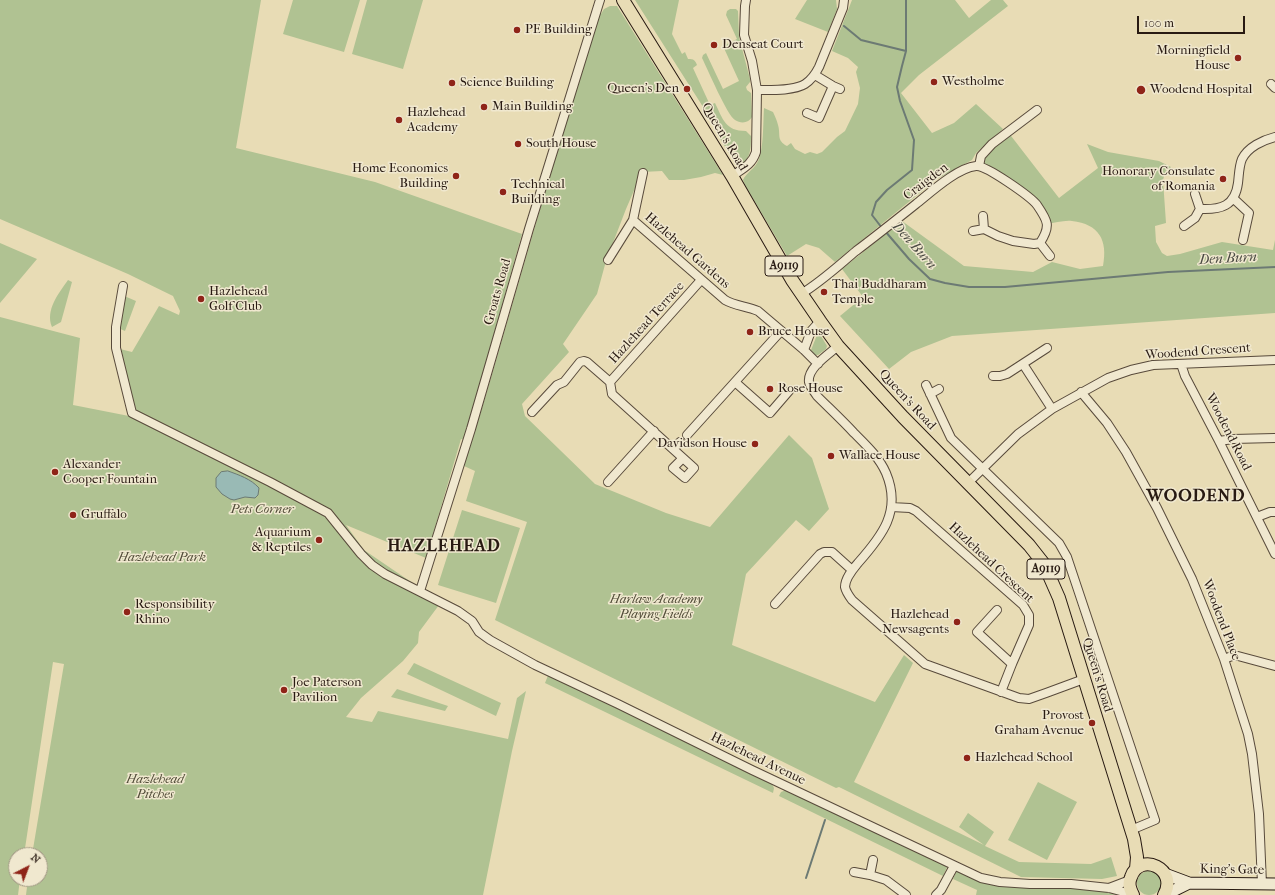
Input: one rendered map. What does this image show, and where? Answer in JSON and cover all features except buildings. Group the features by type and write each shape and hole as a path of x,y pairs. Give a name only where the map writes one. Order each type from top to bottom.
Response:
{"main road":[{"name":"Queen's Road","path":"623,0 732,176 801,294 838,346 903,417 1029,545 1044,564 1059,598 1084,679 1135,832 1152,865"},
{"name":"Queen's Road","path":"1135,832 1137,858 1136,869"},
{"path":"1136,869 1141,866 1152,865"},
{"name":"A9119","path":"1152,865 1157,866 1165,874"},
{"name":"A9119","path":"1130,880 1136,869"},
{"path":"1164,895 1168,885 1165,874"},
{"path":"1130,880 1130,890 1133,895"}],"street":[{"name":"Groats Road","path":"420,591 471,429 528,229 600,0"},
{"path":"732,176 749,165 756,152 757,90 752,61 744,35 746,0"},
{"path":"757,90 790,88 804,84 815,75 843,8 844,0"},
{"path":"807,113 819,118 836,88 815,75"},
{"path":"973,231 984,229 1013,241 1034,244 1040,243 1046,233 1047,224 1044,215 1032,199 1011,184 979,166 981,156 992,144 1037,110"},
{"path":"1200,209 1214,210 1226,205 1234,199 1242,160 1246,153 1256,145 1275,137"},
{"name":"Craigden","path":"801,294 942,183 967,168 979,166"},
{"name":"Hazlehead Gardens","path":"608,260 633,220 643,173"},
{"path":"1184,226 1195,218 1200,209 1195,194"},
{"path":"1234,199 1249,213 1243,240"},
{"path":"983,216 984,229"},
{"name":"Hazlehead Gardens","path":"633,220 725,300 730,303 749,307 758,311 804,350 818,364"},
{"path":"1040,243 1050,256"},
{"name":"Hazlehead Terrace","path":"610,382 701,280"},
{"name":"Hazlehead Avenue","path":"123,286 116,327 116,348 132,413 264,478 328,513 361,554 372,565 385,574 458,611 472,621 479,632 490,640 529,662 954,866 982,878 1000,882 1071,884 1108,888 1133,895"},
{"path":"804,350 811,331 820,321"},
{"path":"686,434 781,331"},
{"path":"838,346 813,368 809,378 810,387 817,396 865,444 880,462 886,472 889,484 891,507 888,522 876,542 847,578 845,586 847,594 925,664 1001,692 1019,698 1029,699 1084,679"},
{"path":"993,376 1007,374 1047,348"},
{"name":"Woodend Crescent","path":"968,483 1018,434 1052,409 1108,378 1131,370 1153,365 1275,360"},
{"path":"532,412 557,385 564,382 580,362 584,361 610,382 612,394 683,458"},
{"path":"1023,364 1052,409"},
{"name":"Woodend Road","path":"1181,364 1275,554"},
{"path":"734,382 770,413 789,391"},
{"name":"Queen's Road","path":"926,385 951,438 1059,543 1067,556 1155,820 1135,832"},
{"name":"Queen's Road","path":"930,394 939,389"},
{"name":"Woodend Place","path":"1081,392 1107,423 1157,508 1192,579 1224,659 1248,734 1252,754 1259,814 1262,884"},
{"path":"608,482 654,432"},
{"path":"1219,441 1233,439 1275,438"},
{"path":"673,449 680,442"},
{"name":"Hazlehead Crescent","path":"891,507 910,508 916,511 1023,605 1029,615 1029,625 1001,692"},
{"path":"1257,517 1270,512 1275,512"},
{"path":"775,604 820,554 824,552 832,552 852,570"},
{"path":"997,610 977,632 1012,664"},
{"path":"1224,659 1232,656 1238,656 1275,666"},
{"path":"870,874 873,860"},
{"path":"936,895 941,890 954,866"},
{"path":"854,872 870,874 886,880 906,895"},
{"name":"King's Gate","path":"1165,874 1189,883 1275,884"},
{"name":"Hazlehead Avenue","path":"1108,888 1130,880"},
{"name":"King's Gate","path":"1164,895 1189,883"}],"green space":[{"path":"0,0 261,0 236,148 375,182 522,234 464,440 461,439 426,558 346,525 364,550 417,586 439,605 419,632 418,643 403,661 361,698 346,717 372,722 378,711 508,739 517,698 526,691 512,751 483,895 26,895 27,887 48,887 48,847 33,847 64,664 53,662 25,847 8,847 8,887 19,887 18,895 0,895 0,317 80,338 73,405 129,416 136,410 120,349 132,352 159,306 179,315 180,311 173,296 128,274 0,219"},
{"path":"293,0 360,0 344,52 283,34"},
{"path":"367,0 423,0 403,69 352,54"},
{"path":"635,0 679,0 672,34 682,54 685,52 688,59 696,62 697,65 693,68 710,105 715,103 723,119 729,126 733,129 746,131 751,136 749,154 745,162 736,164 717,134 719,132"},
{"path":"807,0 836,0 837,9 828,32 795,19"},
{"path":"852,0 955,0 969,18 991,0 1003,0 1008,6 919,75 901,93 932,133 954,123 976,104 1003,129 976,153 972,160 937,179 835,262 819,248 806,244 787,256 743,180 755,165 761,152 764,108 773,112 778,123 781,142 787,146 791,143 795,149 805,154 810,152 817,154 822,152 845,131 858,104 860,88 856,72 858,67 848,58 832,51"},
{"name":"Harlaw Academy Playing Fields","path":"610,6 617,6 723,175 715,173 684,180 669,180 662,171 642,172 606,261 597,294 563,344 569,352 522,404 525,416 595,484 666,513 710,527 789,435 812,458 829,509 809,531 796,520 746,574 732,645 875,702 904,655 913,663 854,782 984,845 959,827 968,813 994,832 985,846 1019,862 1091,864 1111,857 1117,876 1102,879 1021,877 839,787 836,788 495,620 527,522 466,501 475,471 464,466 588,44 599,14"},
{"path":"730,9 736,9 738,11 739,37 750,79 750,82 746,87 751,93 752,117 749,121 745,122 735,120 727,110 702,58 706,53 723,89 739,81 723,46 737,39 726,15 727,11"},
{"path":"1008,132 1059,198 1098,168 1087,144 1108,152 1159,161 1171,167 1165,173 1163,180 1166,223 1155,226 1156,242 1162,253 1167,256 1180,254 1222,242 1273,250 1275,240 1275,313 952,336 911,352 889,369 840,316 863,297 842,269 902,221 964,266 1033,272 1052,262 1080,269 1103,266 1103,241 1095,230 1089,226 1072,221 1047,224 1032,199 979,166 981,156"},
{"path":"0,243 37,259 0,303"},
{"path":"68,280 72,282 61,322 52,327 50,314 54,302"},
{"path":"122,295 136,301 125,331 116,327"},
{"path":"817,335 821,336 827,346 826,349 818,355 815,355 811,350"},
{"path":"462,510 520,528 496,603 438,585"},
{"path":"414,663 501,703 496,716 407,674"},
{"path":"549,673 772,784 774,788 773,793 545,683"},
{"path":"397,689 448,706 445,711 391,697"},
{"path":"1038,782 1077,802 1047,860 1008,840"},
{"path":"786,790 948,865 943,876 779,796 781,792"},
{"path":"957,870 985,883 1118,890 1125,895 976,895 977,890 953,879"},
{"path":"1149,871 1157,875 1161,883 1157,891 1149,895 1141,891 1137,883 1141,875"}],"water":[{"path":"228,471 245,478 256,485 259,488 258,495 255,498 245,497 234,500 222,494 216,487 216,478 221,472"}],"waterway":[{"name":"Den Burn","path":"882,228 872,215 876,202 887,190 912,170 914,140 900,101 897,87 906,51 906,0"},
{"path":"844,26 861,40 906,51"},
{"name":"Den Burn","path":"885,231 909,259 930,279 969,287 1005,287 1168,272 1275,267"},
{"path":"806,878 825,820"}],"place":[{"name":"PE Building","path":"517,30"},
{"name":"Denseat Court","path":"714,45"},
{"name":"Morningfield House","path":"1238,58"},
{"name":"Westholme","path":"934,82"},
{"name":"Science Building","path":"452,83"},
{"name":"Queen's Den","path":"687,89"},
{"name":"Woodend Hospital","path":"1141,90"},
{"name":"Main Building","path":"484,107"},
{"name":"Hazlehead Academy","path":"399,120"},
{"name":"South House","path":"518,144"},
{"name":"Home Economics Building","path":"456,176"},
{"name":"Honorary Consulate of Romania","path":"1223,179"},
{"name":"Technical Building","path":"503,192"},
{"name":"Thai Buddharam Temple","path":"824,292"},
{"name":"Hazlehead Golf Club","path":"201,299"},
{"name":"Bruce House","path":"750,332"},
{"name":"Rose House","path":"770,389"},
{"name":"Davidson House","path":"755,444"},
{"name":"Wallace House","path":"831,456"},
{"name":"Alexander Cooper Fountain","path":"55,472"},
{"name":"Gruffalo","path":"73,515"},
{"name":"Aquarium & Reptiles","path":"319,540"},
{"name":"Responsibility Rhino","path":"127,612"},
{"name":"Hazlehead Newsagents","path":"957,622"},
{"name":"Joe Paterson Pavilion","path":"284,690"},
{"name":"Provost Graham Avenue","path":"1092,723"},
{"name":"Hazlehead School","path":"967,758"}],"district":[{"name":"WOODEND","path":"1196,497"},
{"name":"HAZLEHEAD","path":"444,547"}],"park label":[{"name":"Pets Corner","path":"262,510"},
{"name":"Hazlehead Park","path":"162,558"},
{"name":"Hazlehead Pitches","path":"155,788"}]}
